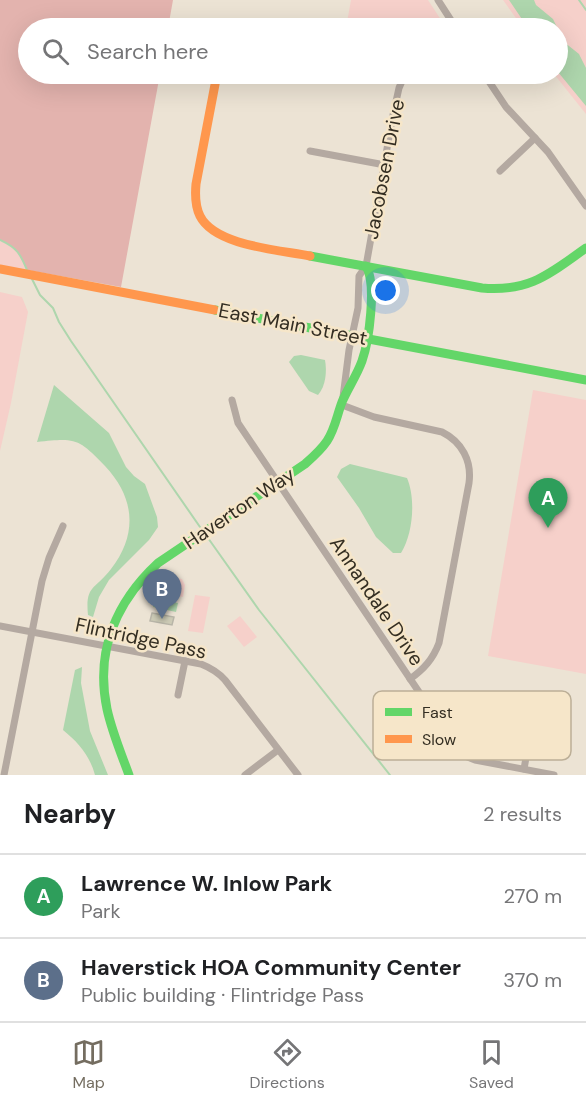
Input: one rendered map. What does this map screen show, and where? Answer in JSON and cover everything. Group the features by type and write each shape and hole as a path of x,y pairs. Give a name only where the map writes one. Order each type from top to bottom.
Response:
{"street":[{"path":"438,0 450,18"},
{"path":"215,84 195,190 200,216 212,231 227,240 482,288 507,289 519,288 540,279 586,248"},
{"name":"Jacobsen Drive","path":"352,336 358,308 359,276 366,266 401,84"},
{"path":"491,84 506,107 548,152 586,206"},
{"path":"500,171 535,138"},
{"path":"310,151 384,165"},
{"name":"Jacobsen Drive","path":"366,266 371,279 366,338"},
{"name":"East Main Street","path":"0,269 586,380"},
{"name":"Haverton Way","path":"342,405 352,336"},
{"name":"Haverton Way","path":"129,775 105,700 104,669 113,626 130,591 169,554 278,483 321,450 333,429 355,377 364,353 366,338"},
{"name":"Annandale Drive","path":"232,400 238,423 418,691"},
{"path":"342,405 374,417 442,432 451,437 464,451 469,466 470,483 440,638 436,651 429,661 410,679"},
{"path":"4,775 44,575 63,526"},
{"name":"Flintridge Pass","path":"0,626 201,664 219,674 298,775"},
{"path":"178,695 185,661"},
{"path":"245,775 278,750"},
{"name":"Annandale Drive","path":"476,760 554,775"},
{"path":"524,769 526,760"}],"shaded area":[{"path":"0,0 173,0 170,18 18,18 18,84 158,84 121,287 27,270 17,252 0,240"},
{"path":"351,0 428,0 440,18 348,18"},
{"path":"503,0 586,0 586,114 562,84 568,84 568,18 516,18"},
{"path":"509,0 534,0 536,5 552,18 521,18"},
{"path":"568,45 579,54 586,68 586,106 568,84"},
{"path":"0,241 17,252 27,270 0,265"},
{"path":"0,292 22,297 28,312 0,451"},
{"path":"301,355 325,360 325,378 318,395 309,391 289,362 294,356"},
{"path":"54,385 109,433 126,467 145,484 157,517 158,527 149,540 109,580 99,597 93,617 88,615 87,605 90,593 111,569 126,543 129,529 127,503 115,478 82,445 69,440 37,442"},
{"path":"533,390 586,400 586,674 488,656"},
{"path":"350,464 407,478 412,496 412,516 411,526 401,553 393,553 376,537 337,477 341,469"},
{"path":"168,577 182,579 185,585 183,597 157,592 159,580"},
{"path":"195,595 210,597 203,633 188,631"},
{"path":"154,599 178,603 176,612 153,607"},
{"path":"240,616 257,637 244,647 227,626"},
{"path":"82,667 81,683 90,731 108,775 95,775 83,750 63,730 75,670"}],"building":[{"path":"152,613 174,617 172,625 150,621"}],"waterway":[{"path":"579,0 586,10"},
{"path":"0,240 17,252 27,270"},
{"path":"31,277 40,295 53,308 71,341 200,527"},
{"path":"208,538 259,610 373,754"},
{"path":"378,760 390,775"}],"traffic: fast":[{"path":"310,256 482,288 499,288 513,287 538,279 586,248"},
{"path":"129,775 111,726 104,688 107,648 120,611 143,578 158,563 305,464 325,444 365,352 371,299 371,286 366,266"},
{"path":"215,310 586,380"}],"traffic: slow":[{"path":"215,84 196,184 196,200 200,216 208,226 233,240 266,249 310,256"},
{"path":"0,269 215,310"}],"place":[{"name":"Lawrence W. Inlow Park","path":"548,528"},
{"name":"Haverstick HOA Community Center","path":"162,619"}]}
